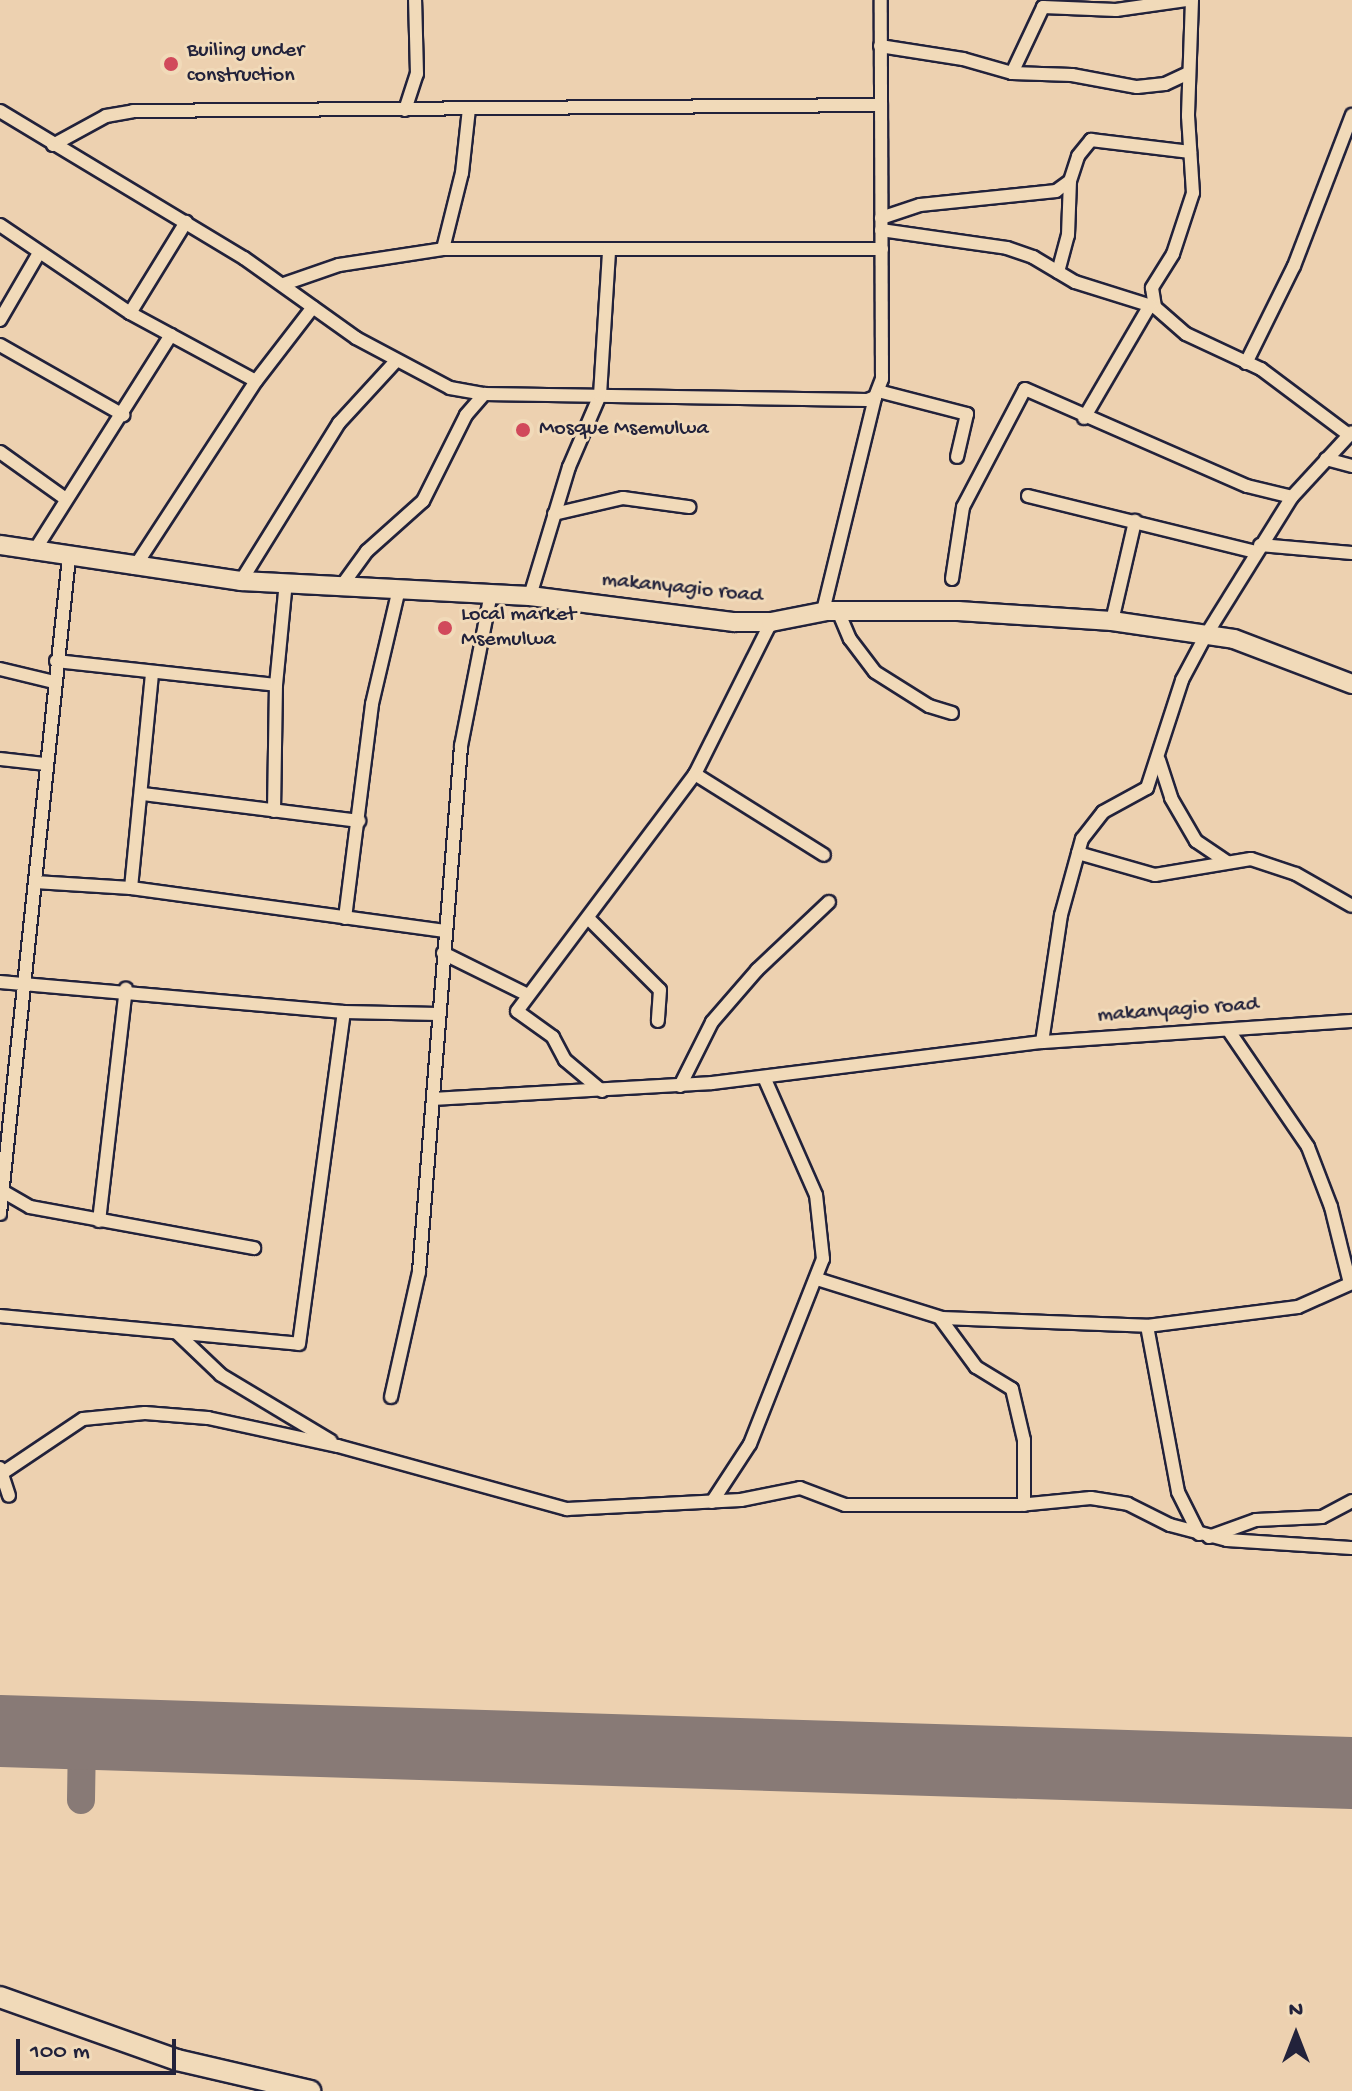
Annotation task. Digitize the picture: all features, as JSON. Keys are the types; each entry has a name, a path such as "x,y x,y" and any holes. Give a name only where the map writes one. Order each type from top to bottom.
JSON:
{"main road":[{"path":"0,1997 177,2060 310,2091"}],"street":[{"path":"405,110 417,74 415,0"},
{"path":"881,0 882,249 877,394 830,611 875,672 929,706 952,713"},
{"path":"1012,73 1043,7 1116,10 1186,0"},
{"path":"1084,418 1153,306 1152,288 1173,254 1193,193 1189,73 1192,0"},
{"path":"880,46 963,59 1012,73 1072,75 1137,87 1165,84 1189,73"},
{"path":"53,145 106,116 133,111 405,110 664,103 880,105"},
{"path":"443,249 462,173 469,109"},
{"path":"0,111 284,284 395,362 450,388 484,394 877,394 967,414 957,457"},
{"path":"1246,363 1294,266 1352,115"},
{"path":"1058,272 1068,235 1070,181 1078,156 1091,140 1190,152"},
{"path":"881,224 920,205 1036,196 1070,181"},
{"path":"130,313 186,222"},
{"path":"881,224 1007,248 1087,287 1153,306 1186,334 1246,363 1351,434 1292,497 1206,635 1178,691 1159,760 1147,788 1103,812 1078,853 1061,915 1042,1042"},
{"path":"0,225 130,313 256,381"},
{"path":"284,284 339,265 443,249 882,249"},
{"path":"530,596 554,514 600,395 609,250"},
{"path":"0,320 39,253"},
{"path":"134,568 256,381 313,307"},
{"path":"33,553 171,335"},
{"path":"0,345 123,415"},
{"path":"241,581 339,423 395,362"},
{"path":"952,579 963,507 1022,391 1036,392 1084,418 1247,486 1292,497"},
{"path":"343,584 367,551 423,501 466,415 484,394"},
{"path":"0,452 66,499"},
{"path":"1326,459 1352,466"},
{"path":"1028,496 1258,548 1352,553"},
{"path":"554,514 623,498 689,507"},
{"path":"1112,621 1135,521"},
{"name":"makanyagio road","path":"0,545 33,553 241,581 530,596 734,622 771,622 830,611 958,611 1112,621 1206,635 1270,651 1352,684"},
{"path":"0,1214 4,1192 6,1112 24,982 69,558"},
{"path":"274,811 276,685 286,582"},
{"path":"345,918 372,704 399,589"},
{"path":"391,1397 419,1272 443,953 455,864 461,746 491,593"},
{"path":"602,1091 565,1060 553,1037 519,1016 528,995 589,919 695,774 771,622"},
{"path":"56,661 276,685"},
{"path":"0,669 54,682"},
{"path":"131,888 143,794 152,672"},
{"path":"0,759 45,764"},
{"path":"1159,760 1171,798 1196,841 1227,862"},
{"path":"695,774 824,855"},
{"path":"143,794 359,821"},
{"path":"1078,853 1155,875 1251,859 1296,874 1352,906"},
{"path":"35,882 131,888 445,931"},
{"path":"680,1086 712,1022 757,970 829,902"},
{"path":"589,919 660,990 658,1021"},
{"path":"443,953 528,995"},
{"path":"0,982 126,989 344,1012 438,1014"},
{"path":"99,1221 126,989"},
{"path":"0,1316 299,1344 344,1012"},
{"name":"makanyagio road","path":"434,1099 680,1086 1042,1042 1352,1021"},
{"path":"817,1279 940,1318 1147,1326 1298,1307 1351,1283 1331,1207 1308,1147 1229,1031"},
{"path":"712,1502 750,1444 817,1279 823,1242 816,1195 764,1077"},
{"path":"4,1192 25,1205 254,1248"},
{"path":"940,1318 976,1367 1012,1389 1024,1440 1024,1505"},
{"path":"1147,1326 1178,1492 1204,1535"},
{"path":"178,1334 221,1375 338,1446"},
{"path":"9,1496 2,1470 60,1431 111,1414 208,1418 338,1446 567,1509 712,1502 800,1488 837,1504 1024,1505 1104,1499 1204,1535 1352,1548"},
{"path":"1204,1535 1256,1520 1322,1517 1352,1501"}],"taxiway":[{"path":"81,1800 82,1733"}],"runway":[{"path":"0,1731 1352,1773"}],"place":[{"name":"Builing under construction","path":"171,64"},
{"name":"Mosque Msemulwa","path":"523,430"},
{"name":"Local market Msemulwa","path":"445,628"}]}
